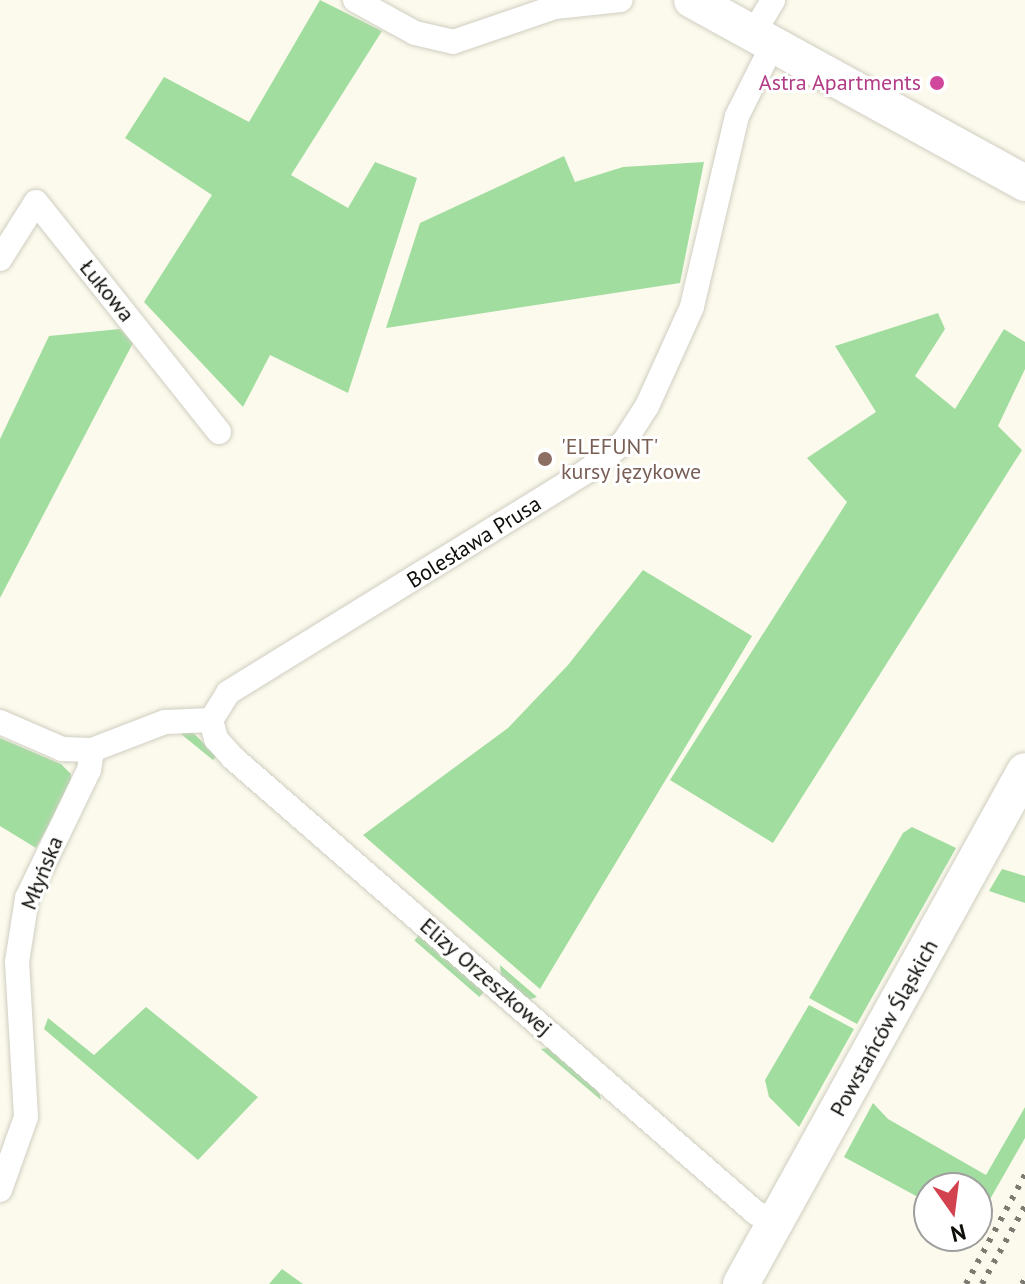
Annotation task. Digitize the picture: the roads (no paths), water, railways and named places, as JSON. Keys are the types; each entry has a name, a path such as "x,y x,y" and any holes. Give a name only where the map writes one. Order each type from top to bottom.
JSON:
{"street":[{"path":"355,0 415,33 453,42 555,7 621,0"},
{"path":"692,0 1025,183"},
{"name":"Bolesława Prusa","path":"211,720 228,693 587,471 624,442 647,406 692,307 737,116 764,38 773,0"},
{"name":"Łukowa","path":"0,259 36,202 219,432"},
{"path":"0,722 62,749 92,750 165,722 211,720"},
{"name":"Elizy Orzeszkowej","path":"211,720 216,739 233,758 756,1213 776,1221"},
{"name":"Młyńska","path":"0,1190 26,1117 17,962 27,898 89,770 92,750"},
{"name":"Powstańców Śląskich","path":"741,1284 1025,771"}],"railway":[{"path":"966,1284 1025,1175"},
{"path":"982,1284 1025,1206"},
{"path":"1022,1284 1025,1279"}],"place":[{"name":"Astra Apartments","path":"937,83"},
{"name":"'ELEFUNT' kursy językowe","path":"545,459"}]}
